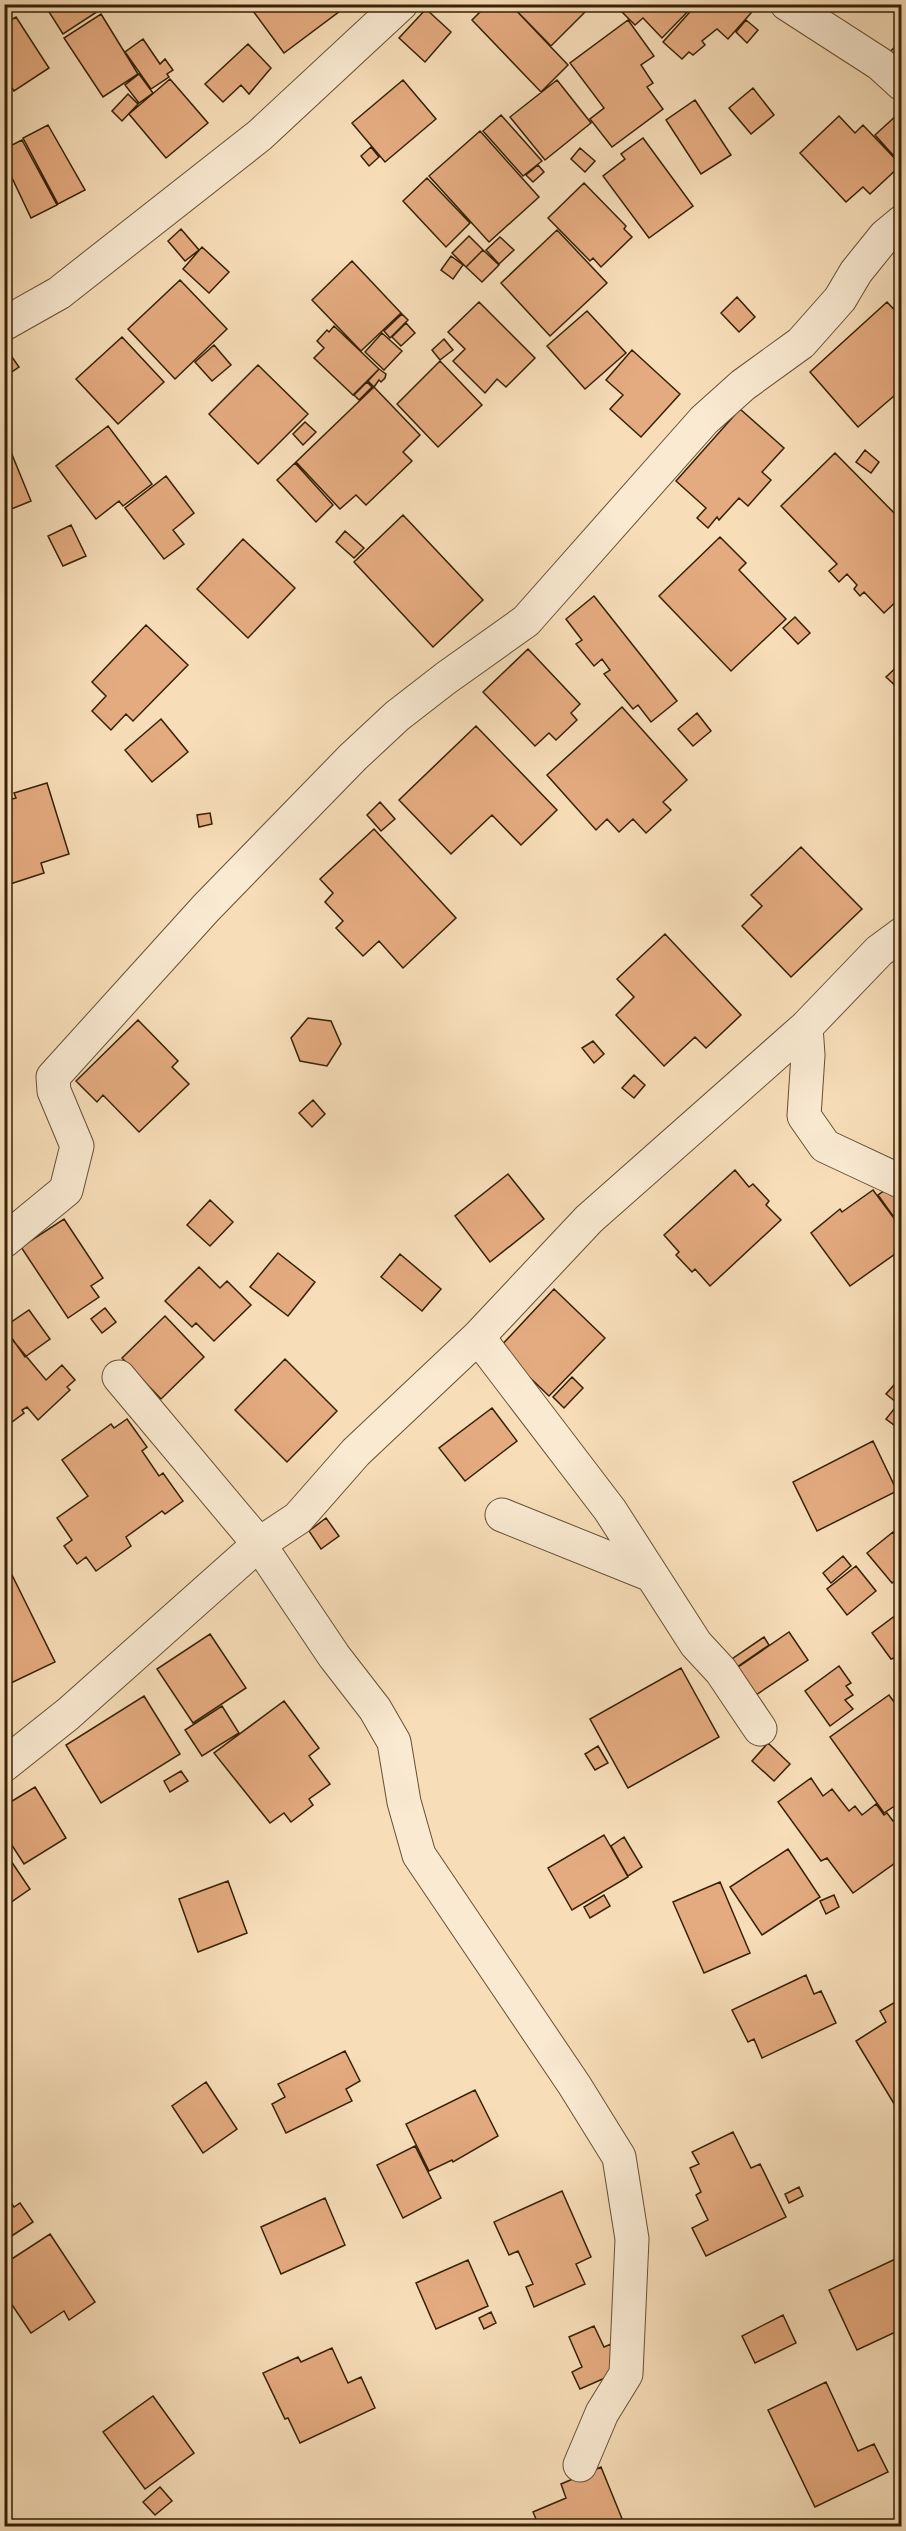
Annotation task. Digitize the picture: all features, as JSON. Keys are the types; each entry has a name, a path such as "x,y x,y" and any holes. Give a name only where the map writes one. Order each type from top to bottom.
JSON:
{"street":[{"path":"4,324 58,292 260,135 401,4"},
{"path":"787,4 880,64 902,84"},
{"path":"4,1241 66,1191 76,1146 54,1091 53,1077 206,908 353,757 397,716 526,621 704,420 743,385 801,343 840,299 856,272 878,245 902,222"},
{"path":"4,1765 68,1714 259,1544 298,1518 356,1452 478,1337 589,1219 806,1027 879,951 902,934"},
{"path":"806,1027 808,1056 804,1116 825,1146 902,1182"},
{"path":"478,1337 610,1510 696,1644 721,1671 760,1729"},
{"path":"119,1377 259,1544 334,1656 375,1709 394,1742 404,1802 419,1855 575,2086 620,2157 632,2239 626,2374 602,2414 579,2465"},
{"path":"502,1515 651,1575"}],"building":[{"path":"44,4 109,4 63,34"},
{"path":"248,4 348,4 348,5 284,53"},
{"path":"488,4 510,4 568,65 541,92 472,20"},
{"path":"510,4 593,4 551,46"},
{"path":"614,4 695,4 662,38 643,18 635,25"},
{"path":"697,4 741,4 751,13 728,39 717,29 702,41 705,45 693,55 689,52 682,59 663,42"},
{"path":"426,9 451,32 425,62 399,38"},
{"path":"101,14 138,74 103,97 64,38"},
{"path":"16,17 49,68 14,91 4,76 4,24"},
{"path":"628,20 654,56 641,65 653,83 647,87 663,109 612,147 590,119 604,108 570,63"},
{"path":"746,20 758,30 747,43 736,32"},
{"path":"143,39 160,64 165,59 173,70 167,74 169,77 151,89 125,52"},
{"path":"902,41 902,71 886,55"},
{"path":"248,44 271,68 249,94 241,85 223,102 205,84"},
{"path":"139,74 153,93 139,103 125,85"},
{"path":"170,79 208,123 166,158 129,114"},
{"path":"403,80 436,119 385,162 352,123"},
{"path":"557,80 591,123 545,160 510,117"},
{"path":"753,88 774,115 751,134 729,108"},
{"path":"128,94 138,104 122,121 112,111"},
{"path":"695,100 731,155 701,174 666,120"},
{"path":"898,114 902,118 902,165 875,135"},
{"path":"501,115 542,161 523,176 483,131"},
{"path":"839,116 855,133 863,125 901,165 870,194 863,187 846,202 800,153"},
{"path":"48,125 85,190 58,204 23,138"},
{"path":"480,131 539,197 489,242 429,176"},
{"path":"643,138 693,206 649,238 603,176 625,159 621,154"},
{"path":"22,140 57,205 31,218 4,161 4,149"},
{"path":"371,147 379,157 369,166 361,156"},
{"path":"580,148 595,161 585,172 571,159"},
{"path":"538,165 544,172 533,182 526,175"},
{"path":"427,178 470,223 446,247 403,201"},
{"path":"584,183 626,226 624,229 632,237 601,267 593,258 590,261 548,218"},
{"path":"181,229 199,250 185,261 168,241"},
{"path":"557,230 607,283 550,336 501,283"},
{"path":"469,236 483,250 466,267 452,253"},
{"path":"500,237 514,250 499,264 486,250"},
{"path":"202,247 229,272 209,293 183,269"},
{"path":"483,250 499,265 482,282 466,267"},
{"path":"451,256 463,265 453,279 441,270"},
{"path":"352,261 401,313 361,351 312,300"},
{"path":"180,280 227,329 175,379 128,329"},
{"path":"737,297 755,317 739,332 721,313"},
{"path":"479,302 535,358 506,387 497,379 485,393 453,361 465,349 448,332"},
{"path":"887,302 902,318 902,389 858,427 810,372"},
{"path":"587,311 626,353 585,389 547,346"},
{"path":"402,314 408,320 390,338 384,331"},
{"path":"406,323 415,333 401,346 392,337"},
{"path":"334,326 379,369 353,395 314,358 324,348 317,341"},
{"path":"382,333 402,351 384,370 365,352"},
{"path":"122,337 164,382 118,424 76,379"},
{"path":"444,339 453,350 440,360 432,350"},
{"path":"214,345 231,365 212,381 195,362"},
{"path":"7,350 19,367 4,377 4,352"},
{"path":"632,350 680,394 641,437 610,409 623,395 606,380"},
{"path":"440,361 482,405 438,447 397,404"},
{"path":"258,365 308,414 258,464 209,414"},
{"path":"379,369 386,374 385,378 381,382 379,380 374,387 368,381"},
{"path":"367,382 372,387 359,400 354,395"},
{"path":"374,387 420,435 403,452 412,461 366,505 356,495 340,509 296,462"},
{"path":"740,409 784,448 762,472 771,480 748,506 739,498 719,520 717,517 708,528 697,518 706,508 676,481"},
{"path":"305,422 316,432 303,445 293,434"},
{"path":"108,426 152,484 123,506 119,501 96,519 56,466"},
{"path":"4,435 31,501 4,512"},
{"path":"865,450 879,462 871,473 856,462"},
{"path":"835,453 902,521 902,596 884,613 864,592 860,596 854,589 857,585 847,574 839,582 829,571 837,564 781,506"},
{"path":"295,463 333,505 316,522 277,480"},
{"path":"166,476 194,513 173,530 184,544 164,559 125,508"},
{"path":"403,515 483,600 433,647 354,562"},
{"path":"71,525 86,556 63,566 48,536"},
{"path":"345,531 364,548 354,558 336,542"},
{"path":"720,537 746,563 739,570 786,619 731,671 659,596"},
{"path":"243,539 295,588 248,638 197,589"},
{"path":"594,596 677,701 651,722 638,705 633,709 604,674 610,670 602,659 594,666 576,644 582,640 566,619"},
{"path":"795,617 810,633 798,644 783,628"},
{"path":"146,625 188,665 133,721 126,714 111,730 92,711 106,696 92,682"},
{"path":"528,649 580,704 571,713 577,720 556,740 549,733 535,746 483,692"},
{"path":"902,662 902,692 886,677"},
{"path":"622,707 687,780 663,802 671,810 646,833 633,819 619,832 607,819 596,830 547,775"},
{"path":"697,713 711,731 693,746 678,729"},
{"path":"161,719 188,752 152,782 125,750"},
{"path":"476,726 557,810 521,845 492,815 451,854 399,800"},
{"path":"47,783 69,854 41,863 44,873 7,885 4,877 4,801 16,798 14,793"},
{"path":"380,802 395,819 381,831 367,815"},
{"path":"210,813 212,824 199,827 197,815"},
{"path":"374,829 456,918 403,968 379,941 363,956 336,928 343,921 325,902 333,893 320,879"},
{"path":"801,847 862,909 791,977 742,926 762,906 751,895"},
{"path":"665,934 741,1015 706,1048 695,1037 664,1066 616,1015 634,997 617,979"},
{"path":"308,1018 331,1021 341,1044 327,1066 300,1061 291,1038"},
{"path":"138,1020 178,1061 172,1067 189,1084 139,1132 103,1095 97,1102 76,1081"},
{"path":"593,1041 604,1054 594,1063 582,1048"},
{"path":"634,1075 645,1085 634,1098 622,1088"},
{"path":"313,1100 325,1114 312,1127 299,1113"},
{"path":"735,1170 749,1187 753,1184 769,1201 766,1205 781,1220 710,1286 695,1269 692,1272 676,1255 679,1252 664,1235"},
{"path":"508,1174 544,1219 490,1262 455,1216"},
{"path":"894,1184 902,1194 902,1211 893,1216 878,1195"},
{"path":"873,1190 902,1229 902,1249 850,1286 811,1233 840,1209 842,1212"},
{"path":"210,1200 233,1222 210,1246 187,1225"},
{"path":"64,1219 103,1278 91,1286 99,1297 68,1318 21,1247"},
{"path":"278,1253 315,1282 288,1316 250,1287"},
{"path":"400,1254 441,1289 422,1311 381,1277"},
{"path":"199,1267 220,1288 227,1281 251,1305 214,1341 196,1323 192,1327 165,1301"},
{"path":"554,1289 605,1338 549,1396 499,1348"},
{"path":"105,1308 116,1322 102,1333 91,1319"},
{"path":"29,1310 50,1339 25,1357 4,1327"},
{"path":"165,1316 204,1357 161,1399 122,1358"},
{"path":"5,1331 46,1380 62,1365 75,1380 67,1387 70,1390 38,1420 27,1407 22,1410 24,1413 8,1425 4,1421"},
{"path":"285,1359 337,1411 287,1462 235,1410"},
{"path":"902,1376 902,1407 886,1394"},
{"path":"572,1377 583,1388 564,1408 553,1397"},
{"path":"492,1408 517,1441 465,1481 439,1448"},
{"path":"894,1409 902,1416 902,1431 886,1419"},
{"path":"127,1419 147,1447 142,1451 159,1476 163,1473 183,1501 165,1514 162,1511 126,1537 131,1546 96,1571 86,1557 77,1564 64,1546 72,1540 57,1518 88,1496 62,1460 111,1424 114,1428"},
{"path":"873,1441 897,1491 817,1531 793,1482"},
{"path":"326,1518 339,1536 321,1549 309,1531"},
{"path":"893,1532 902,1543 902,1575 892,1583 867,1553"},
{"path":"843,1556 851,1566 831,1583 823,1573"},
{"path":"856,1566 876,1591 847,1615 827,1589"},
{"path":"12,1575 55,1662 11,1683 4,1670 4,1579"},
{"path":"896,1615 902,1623 902,1668 894,1658 891,1659 872,1633"},
{"path":"789,1632 808,1660 750,1699 731,1672"},
{"path":"210,1634 246,1688 193,1723 157,1669"},
{"path":"764,1637 769,1645 734,1669 729,1661"},
{"path":"839,1666 851,1683 846,1686 853,1695 845,1700 853,1709 830,1726 805,1691"},
{"path":"681,1668 719,1737 628,1788 590,1719"},
{"path":"889,1695 902,1713 902,1801 884,1813 830,1737"},
{"path":"144,1696 180,1754 101,1803 66,1745"},
{"path":"284,1701 319,1748 309,1756 330,1784 309,1799 313,1805 291,1822 284,1813 270,1823 214,1753"},
{"path":"222,1706 239,1733 202,1756 185,1730"},
{"path":"768,1743 790,1764 774,1781 752,1761"},
{"path":"598,1746 608,1763 595,1770 585,1754"},
{"path":"181,1771 188,1781 170,1792 164,1781"},
{"path":"811,1778 823,1796 832,1789 849,1811 855,1806 862,1815 876,1804 884,1815 887,1813 893,1821 902,1815 902,1858 853,1893 827,1858 821,1861 778,1802"},
{"path":"35,1787 66,1838 24,1864 4,1833 4,1806"},
{"path":"604,1835 628,1877 572,1910 548,1868"},
{"path":"624,1837 642,1867 628,1876 611,1846"},
{"path":"788,1849 820,1897 762,1935 730,1887"},
{"path":"11,1861 30,1889 4,1907 4,1866"},
{"path":"228,1881 247,1933 198,1952 179,1899"},
{"path":"720,1882 750,1953 704,1973 673,1902"},
{"path":"604,1895 610,1906 590,1918 584,1907"},
{"path":"834,1895 839,1907 826,1914 820,1901"},
{"path":"806,1975 814,1994 821,1991 836,2023 762,2058 754,2039 748,2042 732,2010"},
{"path":"902,1998 902,2104 896,2107 856,2041 886,2022 880,2011"},
{"path":"345,2051 360,2081 346,2089 352,2101 286,2133 272,2104 285,2097 278,2084"},
{"path":"206,2082 237,2129 203,2153 172,2106"},
{"path":"475,2090 498,2136 453,2162 452,2160 429,2171 406,2124"},
{"path":"733,2132 751,2168 760,2164 786,2217 706,2256 692,2228 708,2220 696,2195 701,2192 690,2168 699,2164 692,2152"},
{"path":"415,2146 441,2198 403,2218 377,2165"},
{"path":"799,2187 803,2196 789,2203 785,2194"},
{"path":"562,2191 591,2257 576,2264 585,2284 534,2307 526,2287 533,2284 518,2251 509,2255 494,2222"},
{"path":"4,2193 14,2207 20,2203 33,2222 4,2241"},
{"path":"325,2198 345,2245 281,2274 261,2227"},
{"path":"50,2234 95,2302 69,2320 64,2311 31,2333 4,2293 4,2264"},
{"path":"902,2256 902,2329 857,2350 829,2290"},
{"path":"468,2260 488,2306 436,2329 416,2283"},
{"path":"491,2312 496,2323 484,2329 479,2318"},
{"path":"783,2315 796,2343 755,2363 742,2336"},
{"path":"594,2326 604,2347 611,2344 623,2370 580,2389 572,2372 582,2367 569,2337"},
{"path":"332,2348 348,2383 361,2377 375,2408 300,2443 288,2418 285,2419 263,2373 298,2357 301,2362"},
{"path":"826,2382 858,2451 874,2444 888,2472 815,2507 768,2410"},
{"path":"153,2396 194,2453 145,2489 103,2432"},
{"path":"601,2467 625,2526 539,2526 533,2512 566,2498 561,2484"},
{"path":"160,2487 172,2501 155,2515 143,2502"}]}
